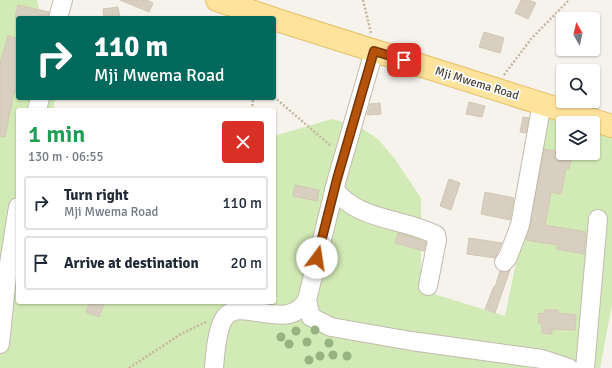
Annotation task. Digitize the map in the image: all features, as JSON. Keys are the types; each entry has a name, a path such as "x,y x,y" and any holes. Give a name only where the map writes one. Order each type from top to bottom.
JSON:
{"main road":[{"name":"Mji Mwema Road","path":"217,0 267,16"},
{"name":"Mji Mwema Road","path":"276,19 612,126"}],"street":[{"path":"59,16 63,0"},
{"path":"214,368 219,331 224,317 229,313 237,311 278,315 293,313 299,310 307,300 334,189 374,51"},
{"path":"504,262 508,257 520,225 542,104"},
{"path":"334,189 341,198 356,209 425,230 436,235 437,240 428,286"},
{"path":"585,368 598,218"},
{"path":"0,344 7,276 16,220"},
{"path":"307,300 311,317 332,327 411,341 542,359 562,366"}],"path":[{"path":"362,0 374,51"},
{"path":"494,89 531,39 568,0"},
{"path":"276,99 344,156"},
{"path":"129,368 181,334 210,320 224,317"}],"green space":[{"path":"0,0 37,0 41,16 16,16 16,100 55,100 53,108 16,108 16,304 276,304 276,135 332,119 360,127 378,139 395,159 421,198 421,290 505,316 546,117 556,120 556,160 600,160 600,133 612,137 612,305 600,368 0,368"}],"building":[{"path":"120,0 147,0 153,3 149,12"},
{"path":"521,0 529,0 536,3 528,19 515,13"},
{"path":"18,5 49,12 48,16 16,16 15,18"},
{"path":"118,7 120,16 104,16 103,9"},
{"path":"484,32 504,38 500,53 479,47"},
{"path":"8,36 16,38 16,92 14,92 5,137 0,136 0,63"},
{"path":"469,102 485,106 482,117 466,114"},
{"path":"380,103 381,114 367,115 370,104"},
{"path":"523,117 529,118 526,133 520,132"},
{"path":"544,149 556,151 556,160 571,160 569,169 566,168 561,194 551,192 545,225 586,232 584,254 557,249 557,245 526,240 530,227"},
{"path":"449,179 460,183 451,210 440,206"},
{"path":"295,185 319,190 317,201 293,196"},
{"path":"485,192 514,198 510,220 481,214"},
{"path":"398,233 426,242 424,251 395,243"},
{"path":"469,238 502,243 495,258 467,254"},
{"path":"510,270 495,313 485,309 494,286 495,287 500,271 503,272"},
{"path":"89,304 104,304 99,317 86,312"},
{"path":"545,310 558,310 558,313 576,315 575,330 552,329 552,334 542,333 542,324 538,323 539,313 545,314"}],"route":[{"path":"317,258 337,179 374,51 404,60"}]}
